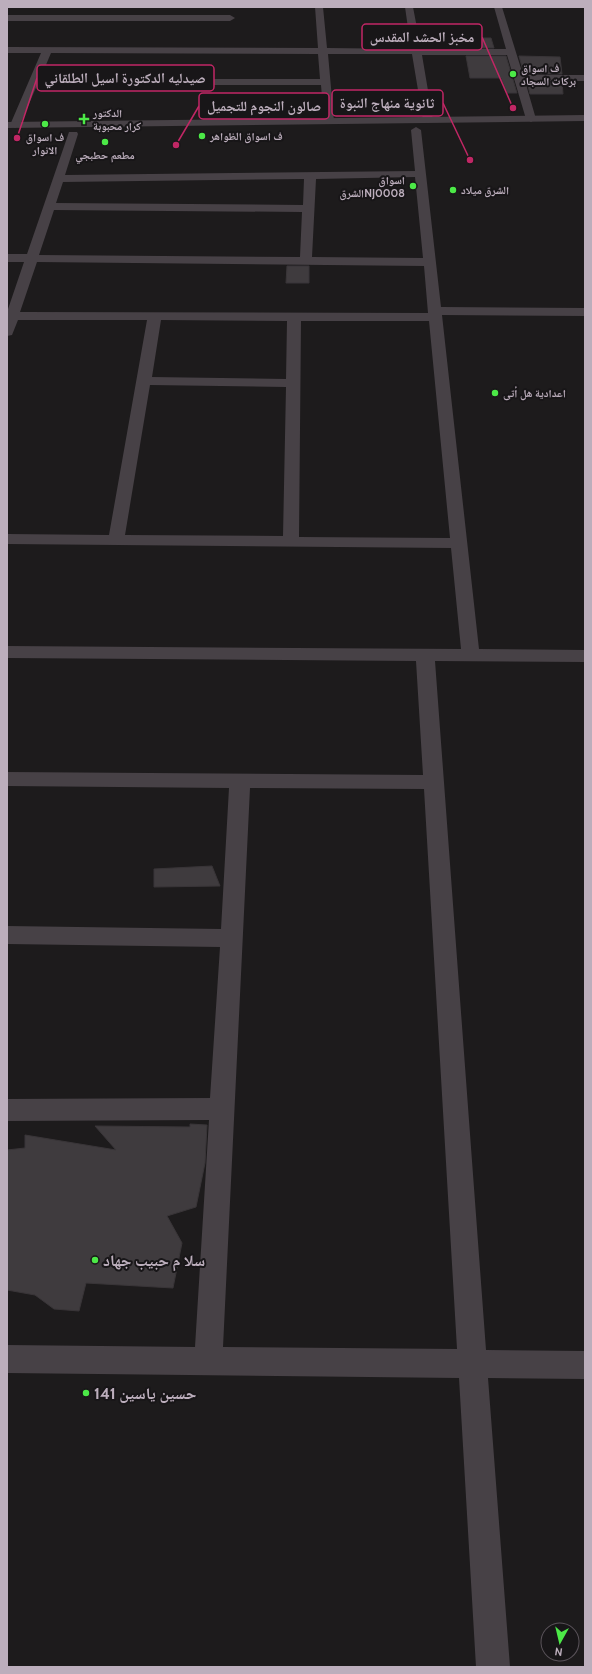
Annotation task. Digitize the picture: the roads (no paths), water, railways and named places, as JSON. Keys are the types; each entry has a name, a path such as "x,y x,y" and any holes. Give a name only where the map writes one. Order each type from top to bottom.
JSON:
{"street":[{"path":"7,18 230,22 232,7"},
{"path":"319,7 329,121"},
{"path":"409,7 428,120"},
{"path":"498,7 531,119"},
{"path":"7,50 226,48 323,51 511,52"},
{"path":"47,50 33,82 11,125 416,130 585,128"},
{"path":"519,78 585,78"},
{"path":"33,82 325,82"},
{"path":"241,127 329,121 585,118"},
{"path":"7,135 73,134 183,128"},
{"path":"416,130 471,656"},
{"path":"7,332 73,134"},
{"path":"58,179 420,174"},
{"path":"306,260 310,176"},
{"path":"49,206 309,209"},
{"path":"7,258 430,262"},
{"path":"12,316 294,317 585,312"},
{"path":"116,540 156,316"},
{"path":"291,542 294,317"},
{"path":"144,380 293,383"},
{"path":"7,539 459,543"},
{"path":"7,652 585,656"},
{"path":"425,655 493,1667"},
{"path":"7,779 434,782"},
{"path":"208,1361 240,780"},
{"path":"7,935 231,938"},
{"path":"7,1110 222,1109"},
{"path":"7,1359 585,1365"}],"place":[{"name":"ف اسواق بركات السجاد","path":"513,74"},
{"name":"مخبز الحشد المقدس","path":"513,108"},
{"name":"الدكتور كرار محبوبة","path":"84,119"},
{"name":"ف اسواق الانوار","path":"45,124"},
{"name":"ف اسواق الظواهر","path":"202,136"},
{"name":"صيدليه الدكتورة اسيل الطلقاني","path":"17,138"},
{"name":"مطعم حطبجي","path":"105,142"},
{"name":"صالون النجوم للتجميل","path":"176,145"},
{"name":"ثانوية منهاج النبوة","path":"470,160"},
{"name":"اسواق الشرقNJ0008","path":"413,186"},
{"name":"الشرق ميلاد","path":"453,190"},
{"name":"اعدادية هل أتى","path":"495,393"},
{"name":"سلا م حبيب جهاد","path":"95,1260"},
{"name":"141 حسين ياسين","path":"86,1393"}]}
